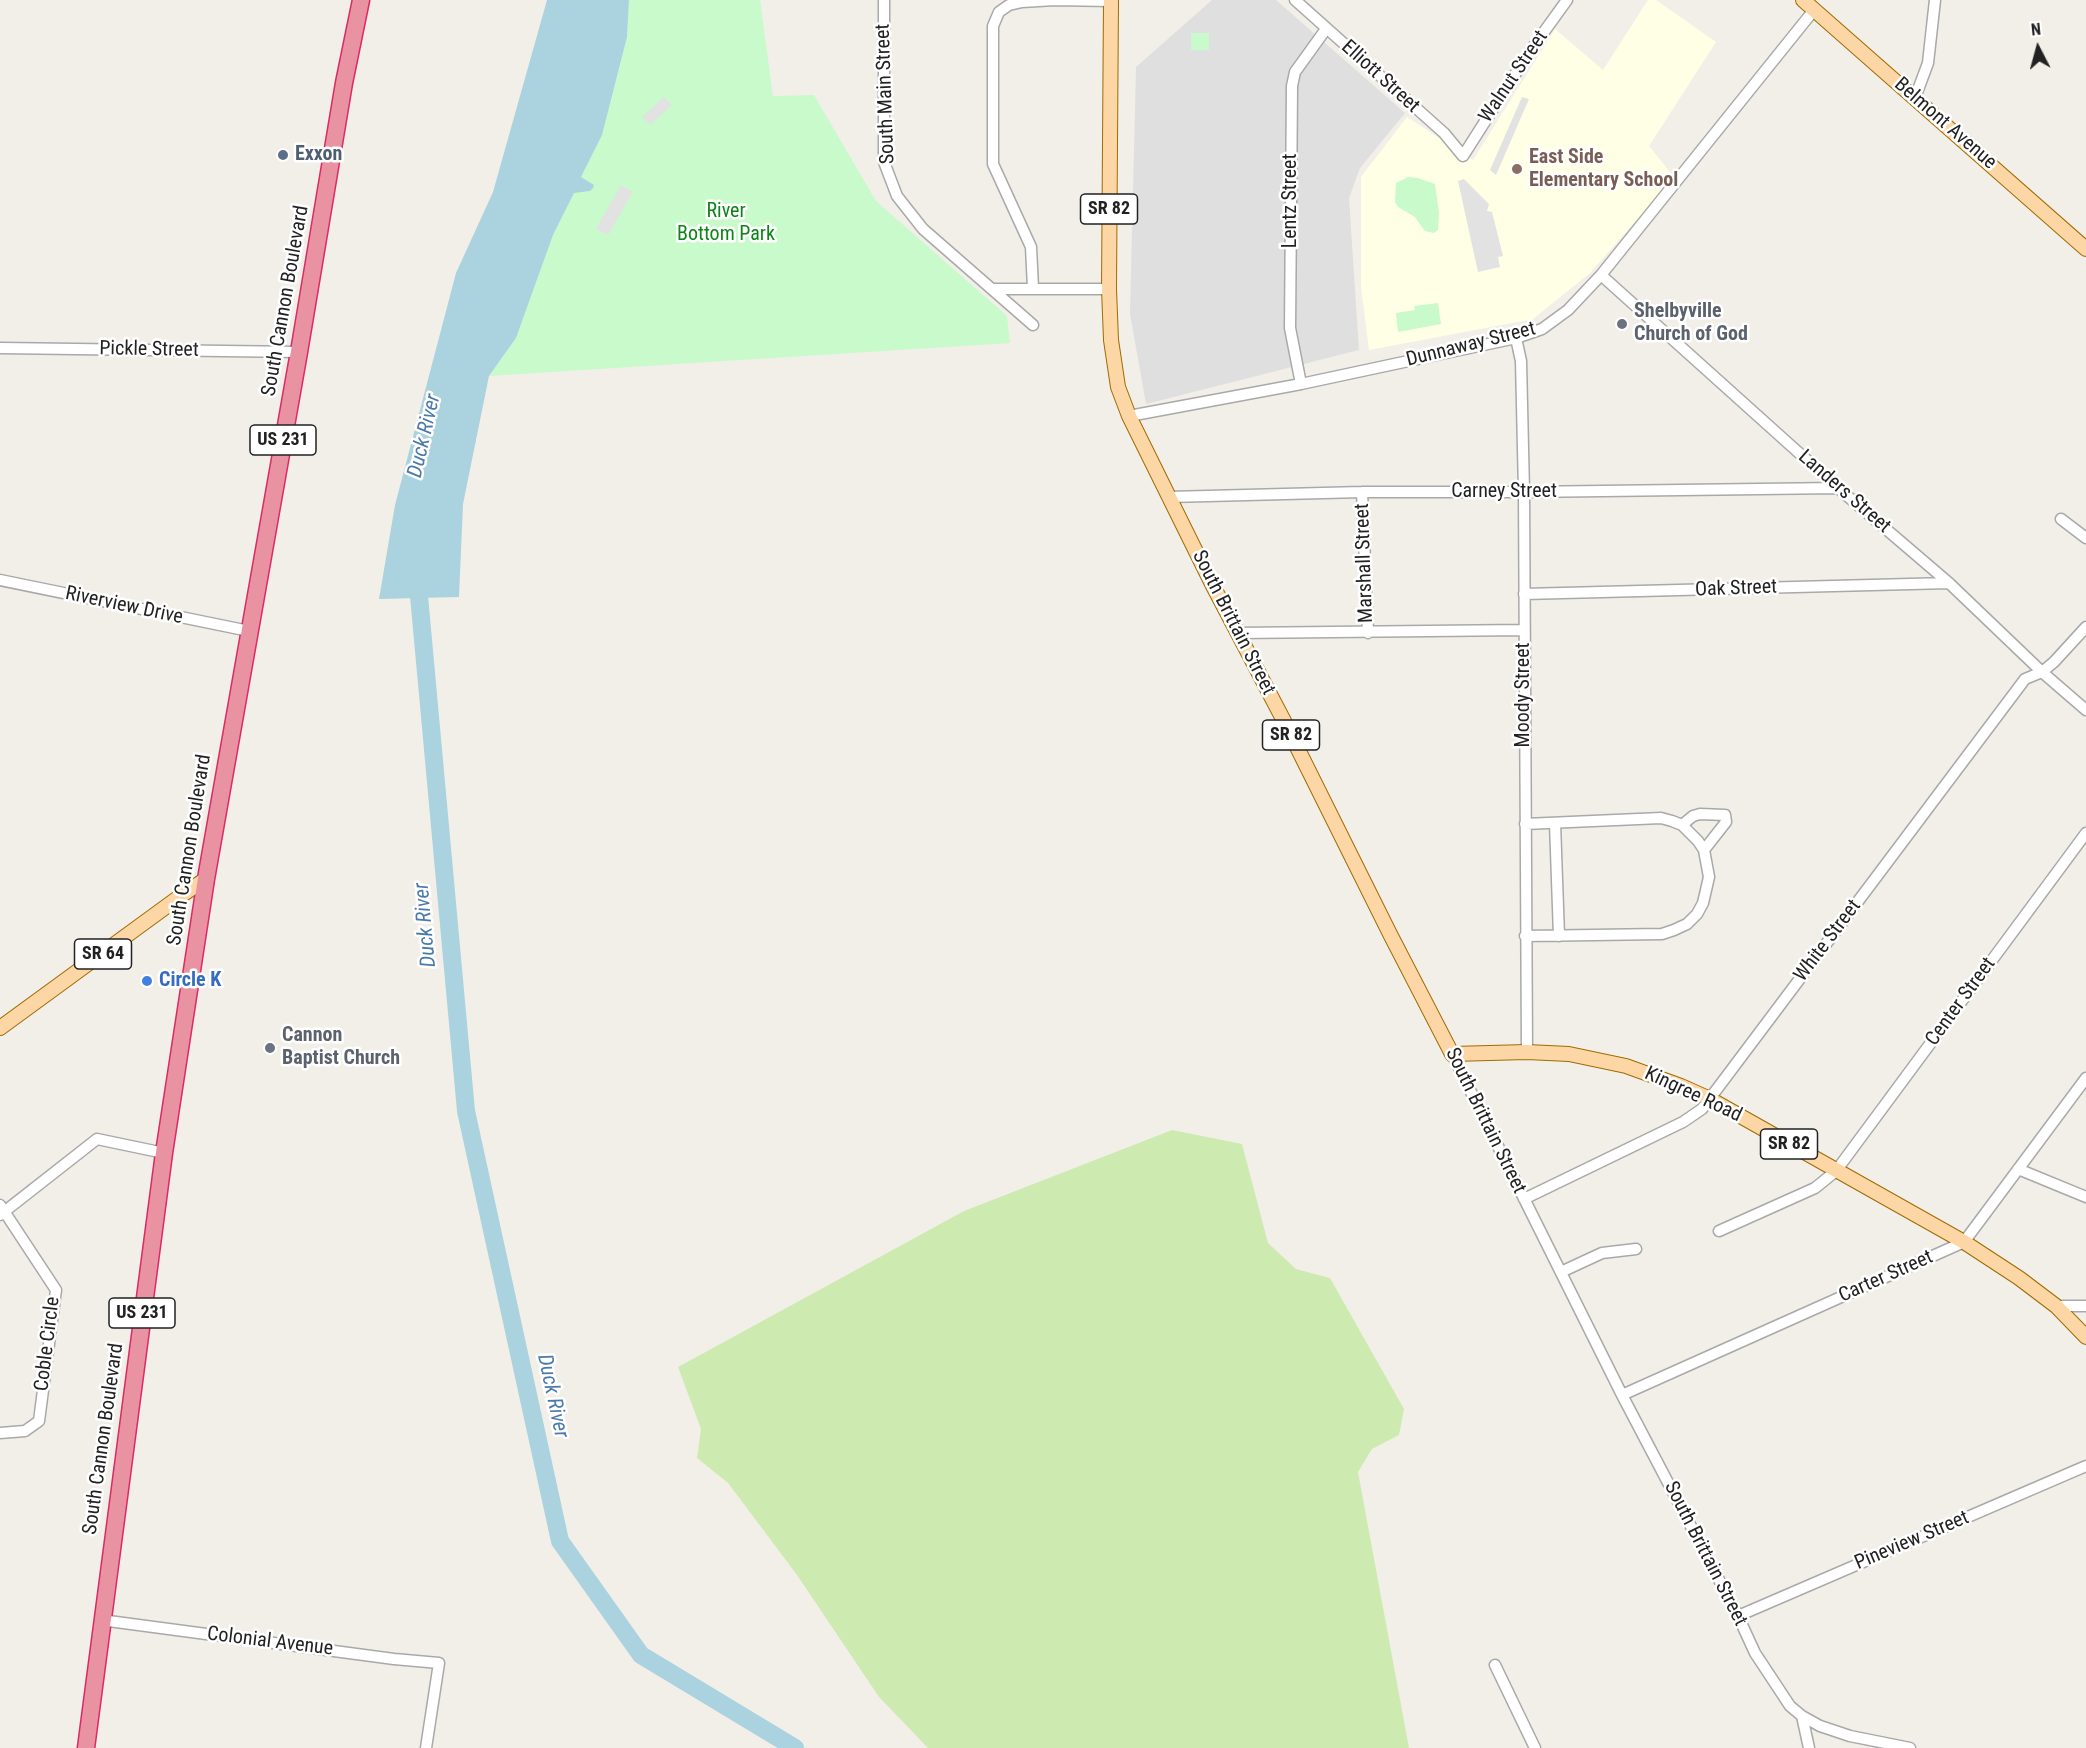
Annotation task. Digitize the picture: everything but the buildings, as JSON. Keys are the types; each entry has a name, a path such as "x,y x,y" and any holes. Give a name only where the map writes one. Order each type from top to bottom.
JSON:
{"highway":[{"name":"South Cannon Boulevard","path":"86,1748 164,1153 206,879 344,83 361,0"}],"main road":[{"name":"Belmont Avenue","path":"1803,0 2086,249"},
{"name":"SR 82","path":"1111,1 1109,289 1113,359 1118,387 1129,416"},
{"name":"South Brittain Street","path":"1129,416 1452,1054"},
{"name":"SR 64","path":"0,1028 206,879"},
{"name":"Kingree Road","path":"1452,1054 1527,1052 1569,1054 1626,1066 1671,1082 1710,1100 1964,1242 2019,1278 2056,1306 2086,1337"}],"street":[{"name":"South Main Street","path":"884,0 884,162 897,196 923,229 1033,325"},
{"name":"Elliott Street","path":"1295,0 1444,133 1463,156"},
{"name":"Walnut Street","path":"1463,156 1528,54 1567,0"},
{"path":"1915,98 1928,63 1935,0"},
{"path":"1033,288 1031,247 997,178 993,164 993,26 999,12 1009,5 1022,2 1111,1"},
{"name":"Dunnaway Street","path":"1129,416 1301,384 1516,338 1542,329 1568,310 1601,275 1815,10"},
{"name":"Lentz Street","path":"1301,384 1290,328 1292,86 1295,72 1326,29"},
{"name":"Landers Street","path":"1601,275 1838,488 1948,583 2042,672 2086,710"},
{"path":"994,289 1109,289"},
{"name":"Moody Street","path":"1516,338 1521,361 1524,492 1527,1052"},
{"name":"Pickle Street","path":"0,348 299,352"},
{"name":"Carney Street","path":"1169,497 1362,492 1838,488"},
{"name":"Marshall Street","path":"1362,492 1368,633"},
{"path":"2061,519 2086,538"},
{"name":"Riverview Drive","path":"0,580 249,631"},
{"name":"Oak Street","path":"1524,594 1948,583"},
{"name":"White Street","path":"1524,1199 1683,1122 1702,1109 2025,679 2042,672 2054,662 2086,627"},
{"path":"1237,633 1524,630"},
{"path":"1682,825 1700,814 1725,815 1726,822 1704,849"},
{"path":"1525,824 1661,818 1682,825 1698,841 1704,849 1708,877 1703,903 1687,924 1674,930 1662,933 1526,936"},
{"path":"1555,823 1559,936"},
{"name":"Center Street","path":"1719,1231 1815,1188 1836,1171 2086,833"},
{"name":"South Brittain Street","path":"1452,1054 1622,1395 1738,1616 1755,1653 1790,1706 1802,1716 1820,1726 1850,1736 1910,1748"},
{"name":"Carter Street","path":"1622,1395 1964,1242 2086,1078"},
{"path":"2,1211 97,1139 164,1153"},
{"path":"2018,1169 2086,1197"},
{"name":"Coble Circle","path":"0,1433 25,1431 39,1421 56,1290 2,1211"},
{"path":"1561,1272 1602,1253 1636,1249"},
{"path":"2056,1306 2086,1306"},
{"name":"Pineview Street","path":"1738,1616 2086,1466"},
{"name":"Colonial Avenue","path":"101,1620 439,1663 426,1748"},
{"path":"1495,1665 1535,1748"},
{"path":"1802,1716 1809,1748"}],"shaded area":[{"path":"1212,0 1276,0 1405,113 1360,168 1349,198 1359,350 1146,404 1130,314 1136,67"},
{"name":"East Side Elementary School","path":"1648,0 1656,0 1716,42 1649,146 1674,177 1590,273 1533,319 1369,350 1361,287 1361,177 1407,117 1473,160 1555,29 1603,70"},
{"path":"664,97 672,105 650,125 642,117"},
{"path":"1522,97 1529,99 1496,175 1490,170"},
{"path":"1464,179 1489,204 1487,211 1492,212 1503,256 1498,257 1500,267 1478,272 1458,181"},
{"path":"621,185 633,192 608,235 596,229"}],"green space":[{"name":"River Bottom Park","path":"629,0 760,0 773,96 814,95 876,201 1007,316 1010,343 489,376 516,338 553,235 574,192 590,191 593,185 581,177 602,134 627,37"},
{"path":"1191,33 1209,33 1209,50 1191,50"},
{"path":"1408,177 1435,184 1439,213 1438,230 1434,233 1425,231 1415,217 1398,207 1395,202 1396,183"},
{"path":"1438,303 1441,324 1398,332 1396,313 1415,310 1414,306"},
{"path":"1172,1130 1242,1144 1268,1243 1296,1269 1330,1278 1404,1409 1399,1435 1372,1449 1358,1472 1409,1748 928,1748 879,1697 797,1575 728,1483 697,1458 701,1429 678,1367 964,1211"}],"water":[{"path":"547,0 629,0 627,37 602,135 581,177 594,185 590,191 574,193 553,235 516,338 489,376 463,504 459,597 379,599 395,505 456,273 493,192"}],"waterway":[{"name":"Duck River","path":"422,576 419,596 466,1111 560,1541 641,1655 795,1748"}],"place":[{"name":"Exxon","path":"283,155"},
{"name":"East Side Elementary School","path":"1517,169"},
{"name":"Shelbyville Church of God","path":"1622,324"},
{"name":"Circle K","path":"147,981"},
{"name":"Cannon Baptist Church","path":"270,1048"}]}
